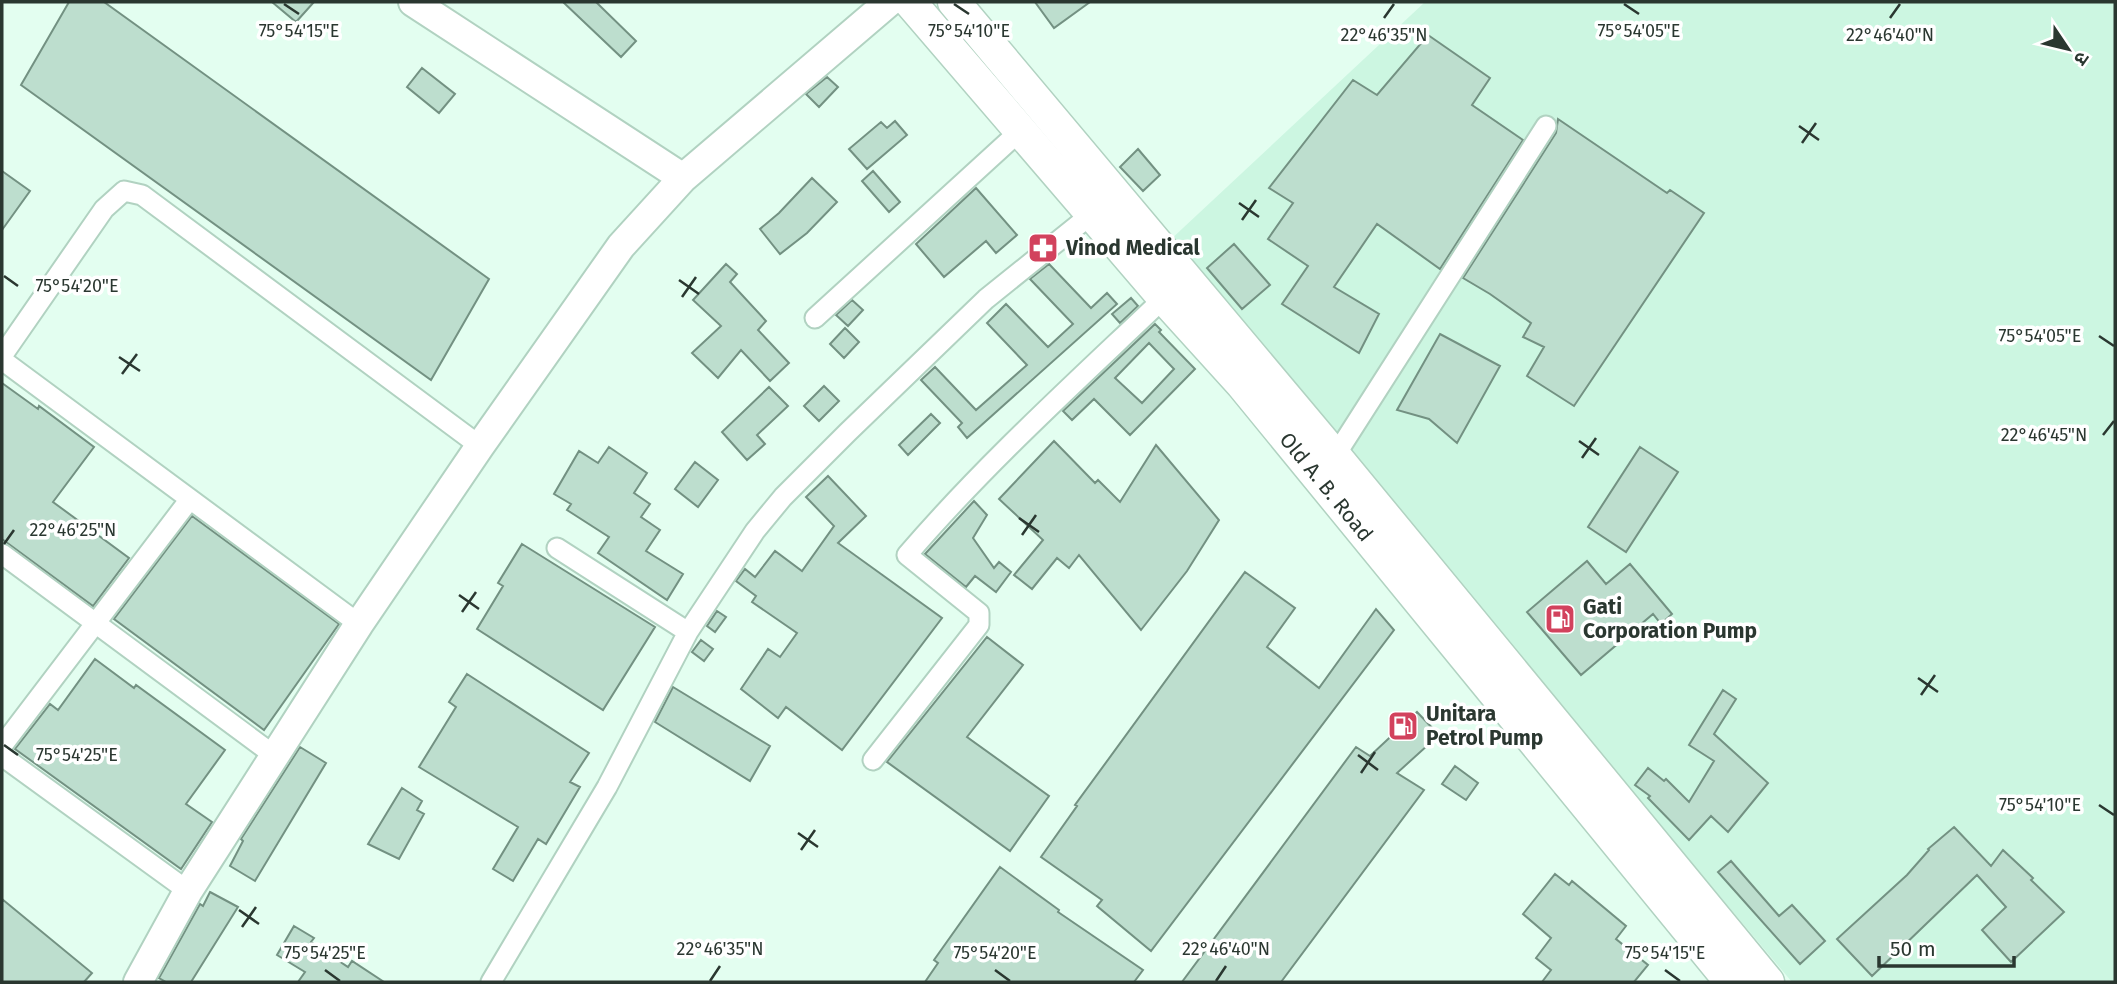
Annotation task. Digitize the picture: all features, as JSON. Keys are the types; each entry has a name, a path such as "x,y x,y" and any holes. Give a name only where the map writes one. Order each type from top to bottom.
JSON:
{"main road":[{"name":"Old A. B. Road","path":"910,2 1164,298 1242,384 1731,982"},
{"name":"Old A. B. Road","path":"954,2 1335,456 1768,982"}],"street":[{"path":"413,2 683,178"},
{"path":"139,982 188,891 359,624 621,246 683,178 889,2"},
{"path":"1335,456 1546,126"},
{"path":"815,318 1021,130"},
{"path":"359,624 2,358 104,208 124,191 142,195 480,446"},
{"path":"491,982 607,787 688,632 755,530 783,497 986,299 1093,213"},
{"path":"873,760 979,625 979,613 907,555 931,527 1067,390 1164,298"},
{"path":"2,746 190,499"},
{"path":"557,548 688,632"},
{"path":"2,554 275,756"},
{"path":"2,756 188,891"}],"shaded area":[{"path":"1425,2 2115,2 2115,982 1792,982 1168,242"}],"building":[{"path":"69,2 104,2 489,279 431,380 21,85"},
{"path":"272,2 314,2 296,22"},
{"path":"563,2 596,2 636,41 621,57"},
{"path":"1035,2 1090,2 1054,28"},
{"path":"1428,35 1490,78 1472,105 1523,140 1440,269 1377,224 1334,287 1379,314 1359,353 1282,304 1308,266 1268,239 1293,203 1269,188 1353,80 1377,95"},
{"path":"422,68 455,94 439,113 407,87"},
{"path":"827,77 838,87 819,107 806,94"},
{"path":"1558,119 1667,193 1670,190 1704,213 1574,406 1527,376 1544,347 1523,337 1531,323 1463,278 1556,133"},
{"path":"895,121 907,135 867,169 849,149 881,122 887,128"},
{"path":"1138,149 1160,175 1143,191 1120,167"},
{"path":"2,171 30,191 2,230"},
{"path":"873,171 900,202 889,212 862,181"},
{"path":"812,178 837,202 807,233 780,254 760,229"},
{"path":"976,188 1017,235 996,253 986,241 944,277 916,244"},
{"path":"1234,244 1270,285 1242,309 1207,268"},
{"path":"726,264 737,274 730,282 766,321 758,330 789,363 770,381 741,350 718,378 692,353 721,326 693,300"},
{"path":"1049,264 1091,308 1107,293 1117,304 967,438 958,427 962,423 921,380 935,367 976,410 1027,365 987,323 1006,304 1048,347 1073,324 1030,279"},
{"path":"1131,298 1138,306 1120,323 1112,314"},
{"path":"852,300 863,310 848,326 836,315"},
{"path":"1155,324 1161,330 1159,332 1195,369 1130,435 1094,399 1072,420 1063,411","holes":["1149,343 1174,369 1142,403 1115,378"]},
{"path":"845,328 859,342 844,358 830,344"},
{"path":"1440,334 1500,366 1457,443 1429,419 1397,410"},
{"path":"2,383 38,409 39,406 94,447 53,502 129,558 93,606 2,539"},
{"path":"824,386 839,401 819,421 804,406"},
{"path":"769,387 788,406 757,435 765,444 747,460 722,432"},
{"path":"931,414 940,423 908,455 899,445"},
{"path":"1054,441 1095,483 1098,480 1120,502 1156,445 1219,520 1187,571 1141,630 1079,555 1069,568 1057,558 1032,589 1014,575 1043,540 999,499"},
{"path":"609,447 647,473 634,493 650,504 641,517 660,530 646,551 683,574 667,600 598,553 609,537 567,510 571,504 554,494 579,451 598,463"},
{"path":"1640,447 1678,472 1626,552 1588,527"},
{"path":"695,462 718,480 698,507 675,489"},
{"path":"828,476 866,516 838,543 942,618 842,750 786,707 778,718 741,689 768,649 780,657 797,633 752,602 756,596 736,581 745,569 755,577 775,551 802,571 834,526 806,497"},
{"path":"974,501 987,515 973,538 994,568 999,562 1011,572 996,592 975,576 966,587 925,554"},
{"path":"192,516 339,624 264,730 114,619"},
{"path":"522,544 655,627 603,710 477,629 503,586 498,583"},
{"path":"1587,561 1606,584 1630,564 1672,614 1661,624 1653,614 1581,675 1527,612"},
{"path":"1245,572 1295,608 1267,647 1319,688 1376,609 1394,630 1151,951 1097,906 1102,900 1041,857 1077,806 1075,805"},
{"path":"717,611 726,617 715,632 707,626"},
{"path":"987,637 1023,665 967,737 1049,796 1010,851 887,762"},
{"path":"701,640 713,649 704,661 692,652"},
{"path":"95,659 134,688 136,685 225,750 186,804 212,822 181,869 15,749 50,704 58,710"},
{"path":"467,674 589,753 570,782 580,787 546,844 538,839 513,881 493,869 518,827 419,767 456,707 449,702"},
{"path":"673,687 770,746 750,781 655,722"},
{"path":"1723,690 1736,699 1714,734 1768,783 1728,832 1711,816 1689,840 1648,798 1650,796 1635,785 1648,768 1664,781 1666,779 1689,802 1714,761 1689,745"},
{"path":"1417,712 1439,735 1397,773 1424,790 1281,982 1182,982 1356,747 1370,756"},
{"path":"300,747 326,763 255,881 230,866 243,841 241,839"},
{"path":"1455,766 1478,783 1466,800 1442,784"},
{"path":"402,788 422,801 417,810 424,814 399,859 368,844"},
{"path":"1954,827 1991,866 2003,850 2064,912 2011,962 1982,930 2006,907 1977,875 1872,976 1837,939 1907,875 1928,849"},
{"path":"1731,861 1779,916 1792,905 1825,941 1800,964 1718,872"},
{"path":"1000,867 1059,910 1058,912 1143,970 1134,982 925,982 938,963 934,960"},
{"path":"1555,874 1569,885 1572,881 1626,926 1616,939 1648,965 1634,982 1542,982 1551,970 1536,958 1551,938 1523,914"},
{"path":"210,892 238,907 191,982 166,982 159,978 200,904 203,906"},
{"path":"2,899 92,973 84,982 2,982"},
{"path":"294,926 314,938 311,942 348,967 352,961 384,982 298,982 305,972 277,955"}],"place":[{"name":"Vinod Medical","path":"1043,248"},
{"name":"Gati Corporation Pump","path":"1560,619"},
{"name":"Unitara Petrol Pump","path":"1403,726"}]}
